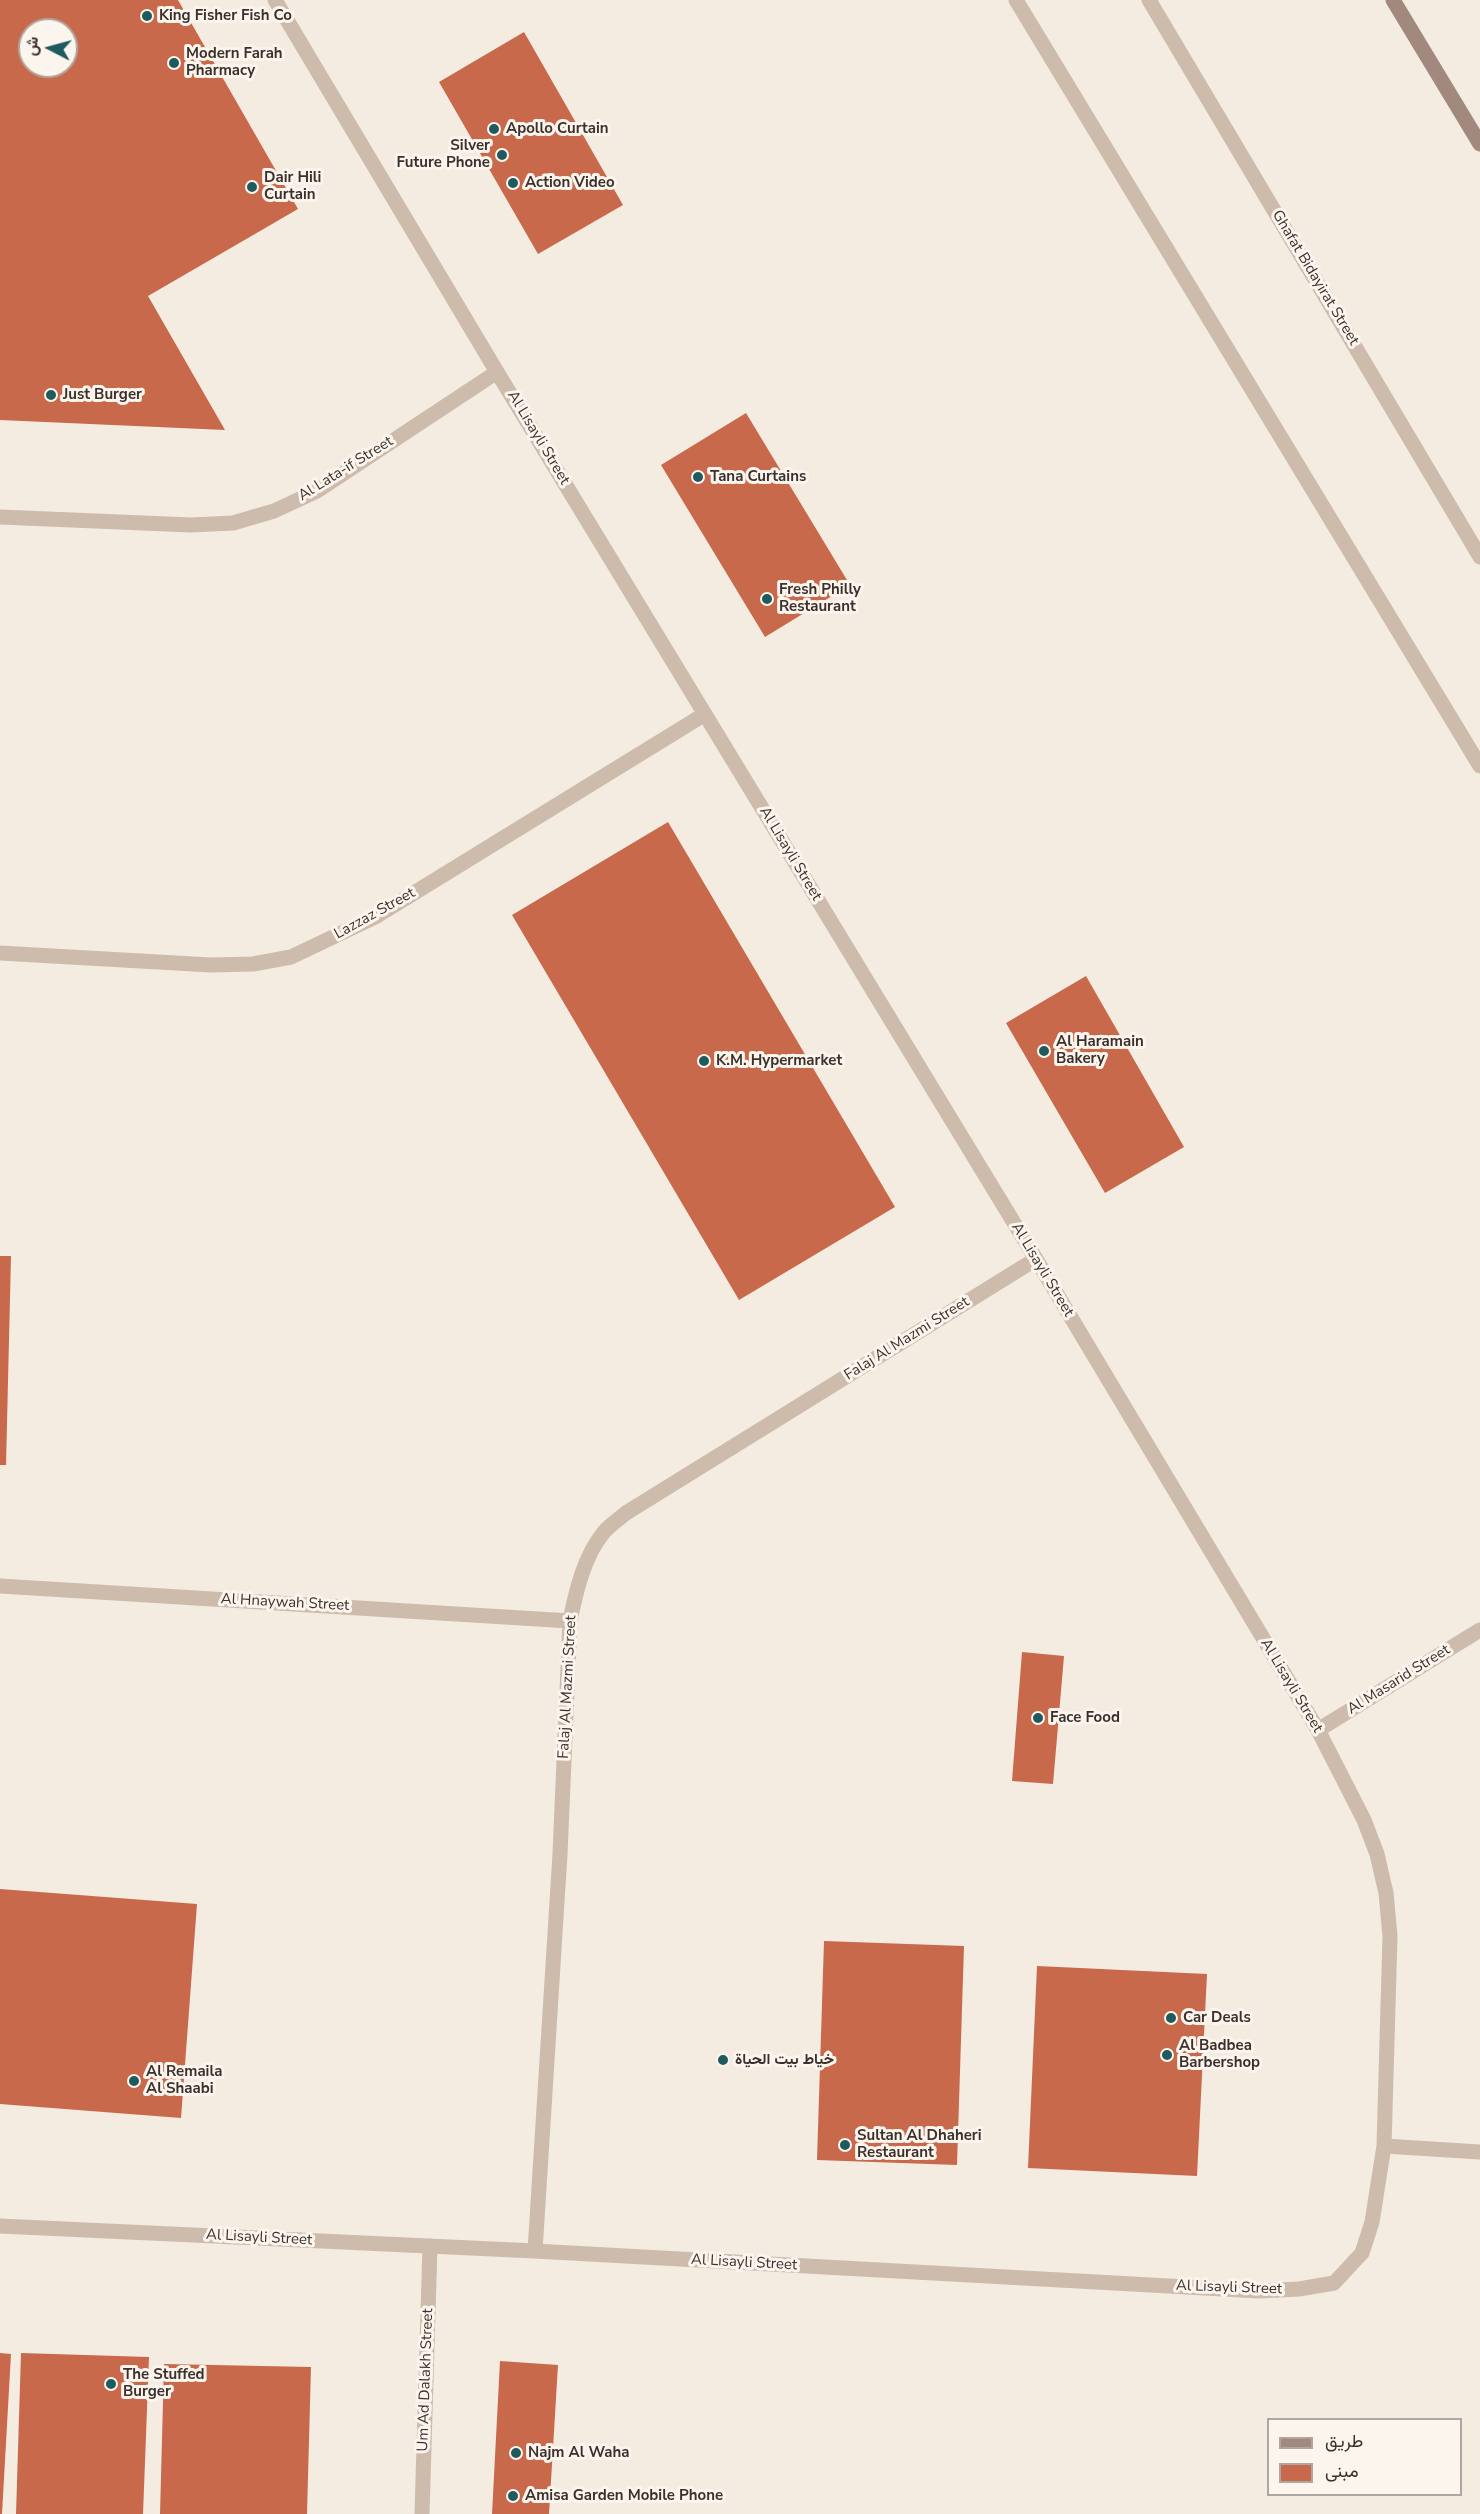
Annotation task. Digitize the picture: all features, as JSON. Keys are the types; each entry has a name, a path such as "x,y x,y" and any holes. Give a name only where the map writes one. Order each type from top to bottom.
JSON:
{"main road":[{"path":"1393,0 1480,144"}],"street":[{"name":"Al Lisayli Street","path":"0,2226 430,2246 1258,2291 1299,2289 1334,2283 1362,2253 1372,2222 1384,2146 1390,1936 1386,1893 1377,1854 1364,1820 1318,1730 1036,1259 497,372 275,0"},
{"path":"1016,0 1480,766"},
{"name":"Ghafat Bidayirat Street","path":"1149,0 1480,557"},
{"name":"Al Lata-if Street","path":"0,517 191,525 233,523 274,511 317,491 497,372"},
{"name":"Lazzaz Street","path":"0,953 211,965 253,964 291,957 375,917 705,714"},
{"name":"Falaj Al Mazmi Street","path":"535,2252 560,1854 570,1621 586,1562 604,1532 626,1513 1036,1259"},
{"name":"Al Hnaywah Street","path":"0,1586 570,1621"},
{"name":"Al Masarid Street","path":"1318,1730 1480,1630"},
{"path":"1384,2146 1480,2152"},
{"name":"Um Ad Dalakh Street","path":"422,2514 430,2246"}],"building":[{"path":"0,0 178,0 298,209 148,296 225,430 0,420"},
{"path":"524,32 623,205 538,254 439,82"},
{"path":"746,413 850,585 765,637 661,465"},
{"name":"K.M. Hypermarket","path":"668,822 895,1207 739,1300 512,915"},
{"path":"1086,976 1184,1147 1105,1193 1006,1023"},
{"path":"0,1256 11,1256 6,1465 0,1465"},
{"name":"Face Food","path":"1022,1652 1064,1656 1053,1784 1012,1781"},
{"path":"0,1889 197,1904 181,2118 0,2104"},
{"path":"824,1941 964,1946 957,2165 817,2160"},
{"path":"1037,1966 1207,1974 1197,2176 1028,2168"},
{"path":"0,2353 11,2354 2,2514 0,2514"},
{"path":"21,2353 149,2357 143,2514 16,2514"},
{"path":"500,2361 558,2365 549,2514 492,2514"},
{"path":"164,2364 311,2367 307,2514 160,2514"}],"place":[{"name":"King Fisher Fish Co","path":"147,16"},
{"name":"Modern Farah Pharmacy","path":"174,63"},
{"name":"Apollo Curtain","path":"494,129"},
{"name":"Silver Future Phone","path":"502,155"},
{"name":"Action Video","path":"513,183"},
{"name":"Dair Hili Curtain","path":"252,187"},
{"name":"Just Burger","path":"51,395"},
{"name":"Tana Curtains","path":"698,477"},
{"name":"Fresh Philly Restaurant","path":"767,599"},
{"name":"Al Haramain Bakery","path":"1044,1051"},
{"name":"K.M. Hypermarket","path":"704,1061"},
{"name":"Face Food","path":"1038,1718"},
{"name":"Car Deals","path":"1171,2018"},
{"name":"Al Badbea Barbershop","path":"1167,2055"},
{"name":"خياط بيت الحياة","path":"723,2060"},
{"name":"Al Remaila Al Shaabi","path":"134,2081"},
{"name":"Sultan Al Dhaheri Restaurant","path":"845,2145"},
{"name":"The Stuffed Burger","path":"111,2384"},
{"name":"Najm Al Waha","path":"516,2453"},
{"name":"Amisa Garden Mobile Phone","path":"513,2496"}]}
